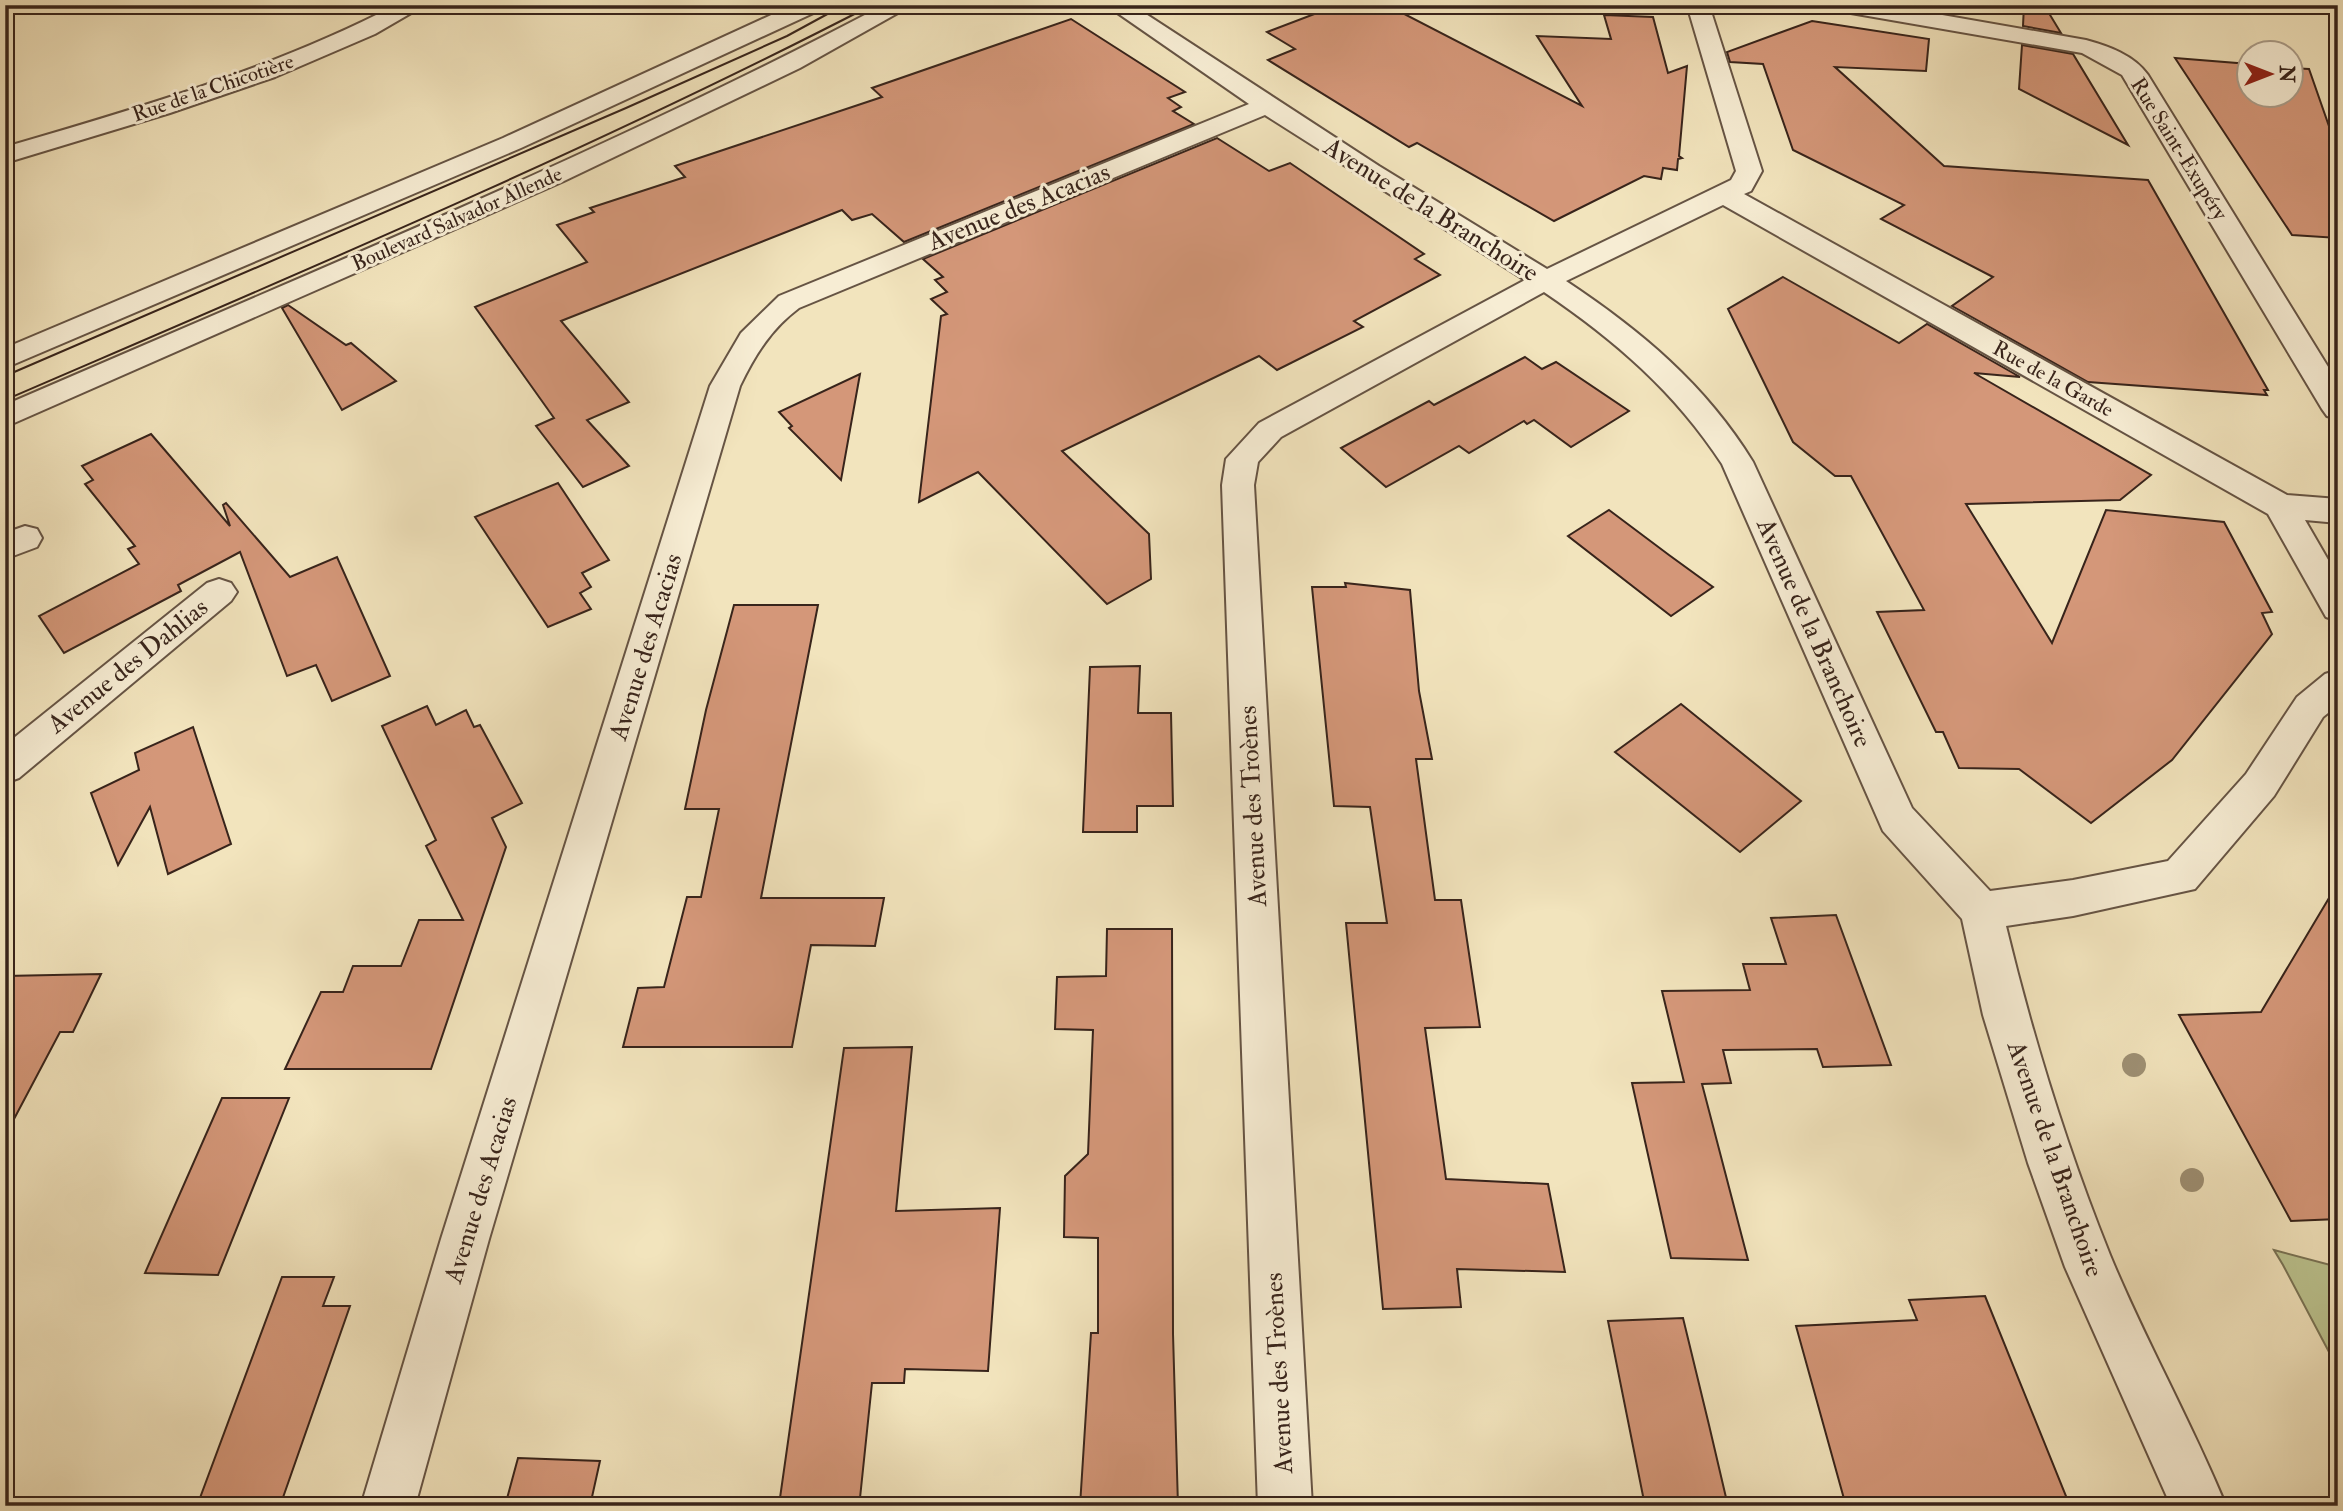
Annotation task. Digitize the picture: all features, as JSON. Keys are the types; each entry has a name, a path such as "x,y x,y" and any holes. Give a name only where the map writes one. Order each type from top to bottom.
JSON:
{"street":[{"name":"Rue de la Chicotière","path":"5,155 169,105 325,48 414,5"},
{"name":"Boulevard Salvador Allende","path":"5,359 509,143 812,5"},
{"name":"Boulevard Salvador Allende","path":"5,417 555,175 792,63 901,5"},
{"name":"Avenue de la Branchoire","path":"1117,5 1266,106 1544,281 1644,352 1673,378 1721,434 1737,463 1897,819 1981,911 2005,1015 2052,1163 2090,1267 2199,1506"},
{"path":"1544,281 1742,185 1749,171 1698,5"},
{"name":"Rue Saint-Exupéry","path":"1845,5 2086,47 2107,53 2123,63 2136,75 2338,410"},
{"name":"Avenue des Acacias","path":"388,1506 465,1239 717,412 725,386 744,347 760,326 789,302 1266,106"},
{"name":"Rue de la Garde","path":"1724,194 2280,506"},
{"name":"Avenue des Troènes","path":"1286,1506 1238,499 1240,470 1249,449 1270,430 1544,281"},
{"path":"2280,506 2338,510"},
{"path":"2280,506 2338,608"},
{"name":"Avenue des Dahlias","path":"5,767 219,592"},
{"path":"1981,911 2073,898 2180,876 2260,785 2310,707 2338,684"}],"green space":[{"path":"2274,1250 2338,1267 2338,1369 2283,1265"}],"building":[{"path":"1338,5 1387,5 1582,106 1537,36 1611,39 1604,15 1653,17 1668,73 1687,66 1679,156 1682,158 1678,159 1677,170 1663,168 1661,179 1644,176 1554,221 1417,143 1409,147 1268,60 1295,49 1267,32"},
{"path":"2024,5 2044,5 2061,33 2023,26"},
{"path":"1071,19 1185,92 1168,98 1181,107 1173,111 1194,124 904,242 872,214 852,220 842,210 561,321 629,402 587,420 629,466 583,487 536,426 554,418 475,307 587,262 557,225 594,212 590,208 685,177 675,166 882,97 872,88"},
{"path":"1812,21 1929,39 1926,71 1835,67 1944,166 2148,180 2268,390 2264,390 2267,395 2088,382 1952,306 1993,277 1881,219 1904,205 1793,150 1763,64 1730,62 1727,52"},
{"path":"2022,45 2073,54 2128,145 2019,89"},
{"path":"2175,58 2234,63 2234,108 2304,108 2304,69 2309,69 2338,152 2338,238 2292,235"},
{"path":"1217,138 1269,171 1290,163 1424,254 1415,259 1440,275 1354,321 1363,327 1277,370 1259,356 1062,451 1149,534 1151,579 1107,604 978,472 919,502 941,316 947,314 931,299 947,292 935,280 943,277 923,259"},
{"path":"1783,277 1899,343 1927,324 2020,377 1974,373 2151,475 2120,500 1966,504 2052,643 2106,510 2224,522 2272,612 2262,613 2272,634 2172,760 2091,823 2019,769 1959,768 1943,732 1936,732 1877,612 1924,610 1851,476 1835,476 1793,442 1728,309"},
{"path":"288,305 346,345 351,343 396,381 342,410 282,308"},
{"path":"1525,357 1542,369 1556,362 1629,411 1571,447 1534,420 1527,424 1524,421 1469,453 1459,446 1386,487 1341,448 1429,401 1434,405"},
{"path":"860,374 841,480 789,428 792,426 779,412"},
{"path":"151,434 230,526 223,505 226,503 290,577 337,557 390,676 332,701 316,665 287,676 240,552 178,585 181,591 64,653 39,616 139,564 128,549 135,546 85,484 93,480 82,466"},
{"path":"558,483 609,560 582,573 591,587 580,593 591,609 548,627 475,517"},
{"path":"1609,510 1713,587 1671,616 1568,536"},
{"path":"1345,583 1410,590 1419,691 1432,759 1416,759 1435,900 1461,900 1480,1027 1425,1028 1446,1179 1548,1184 1565,1272 1457,1269 1461,1307 1383,1309 1346,923 1387,923 1370,807 1334,806 1312,587 1346,587"},
{"path":"734,605 818,605 761,898 884,898 875,946 811,945 792,1047 623,1047 638,988 664,987 687,897 701,897 719,809 685,809 706,710"},
{"path":"1140,666 1138,713 1171,713 1173,806 1137,806 1137,832 1083,832 1090,667"},
{"path":"1681,704 1801,801 1740,852 1615,752"},
{"path":"427,706 436,725 466,710 474,727 480,725 522,803 492,818 506,847 431,1069 285,1069 321,992 343,992 353,966 401,966 419,920 463,920 426,846 436,840 382,726"},
{"path":"193,727 231,844 168,874 150,807 118,865 91,793 139,770 135,753"},
{"path":"2338,883 2338,1219 2291,1221 2179,1015 2261,1012"},
{"path":"1836,915 1891,1065 1823,1067 1817,1049 1723,1050 1731,1083 1702,1084 1748,1260 1671,1258 1632,1083 1684,1082 1662,991 1750,990 1743,964 1786,964 1771,918"},
{"path":"1107,929 1172,929 1173,1334 1178,1506 1080,1506 1091,1333 1098,1333 1098,1238 1064,1237 1065,1176 1088,1154 1093,1030 1055,1029 1057,977 1106,976"},
{"path":"101,974 73,1032 60,1032 5,1136 5,976"},
{"path":"912,1047 896,1211 1000,1208 988,1371 905,1369 904,1383 872,1383 860,1498 780,1498 844,1048"},
{"path":"222,1098 289,1098 218,1275 145,1273"},
{"path":"282,1277 334,1277 323,1306 350,1306 280,1506 197,1506"},
{"path":"1985,1296 2070,1506 1846,1506 1796,1326 1917,1320 1909,1300"},
{"path":"1683,1318 1728,1506 1645,1506 1608,1321"},
{"path":"518,1458 600,1461 590,1506 505,1506"}],"tram line":[{"path":"5,376 626,108 787,36 844,5"},
{"path":"5,400 550,161 872,5"}]}
